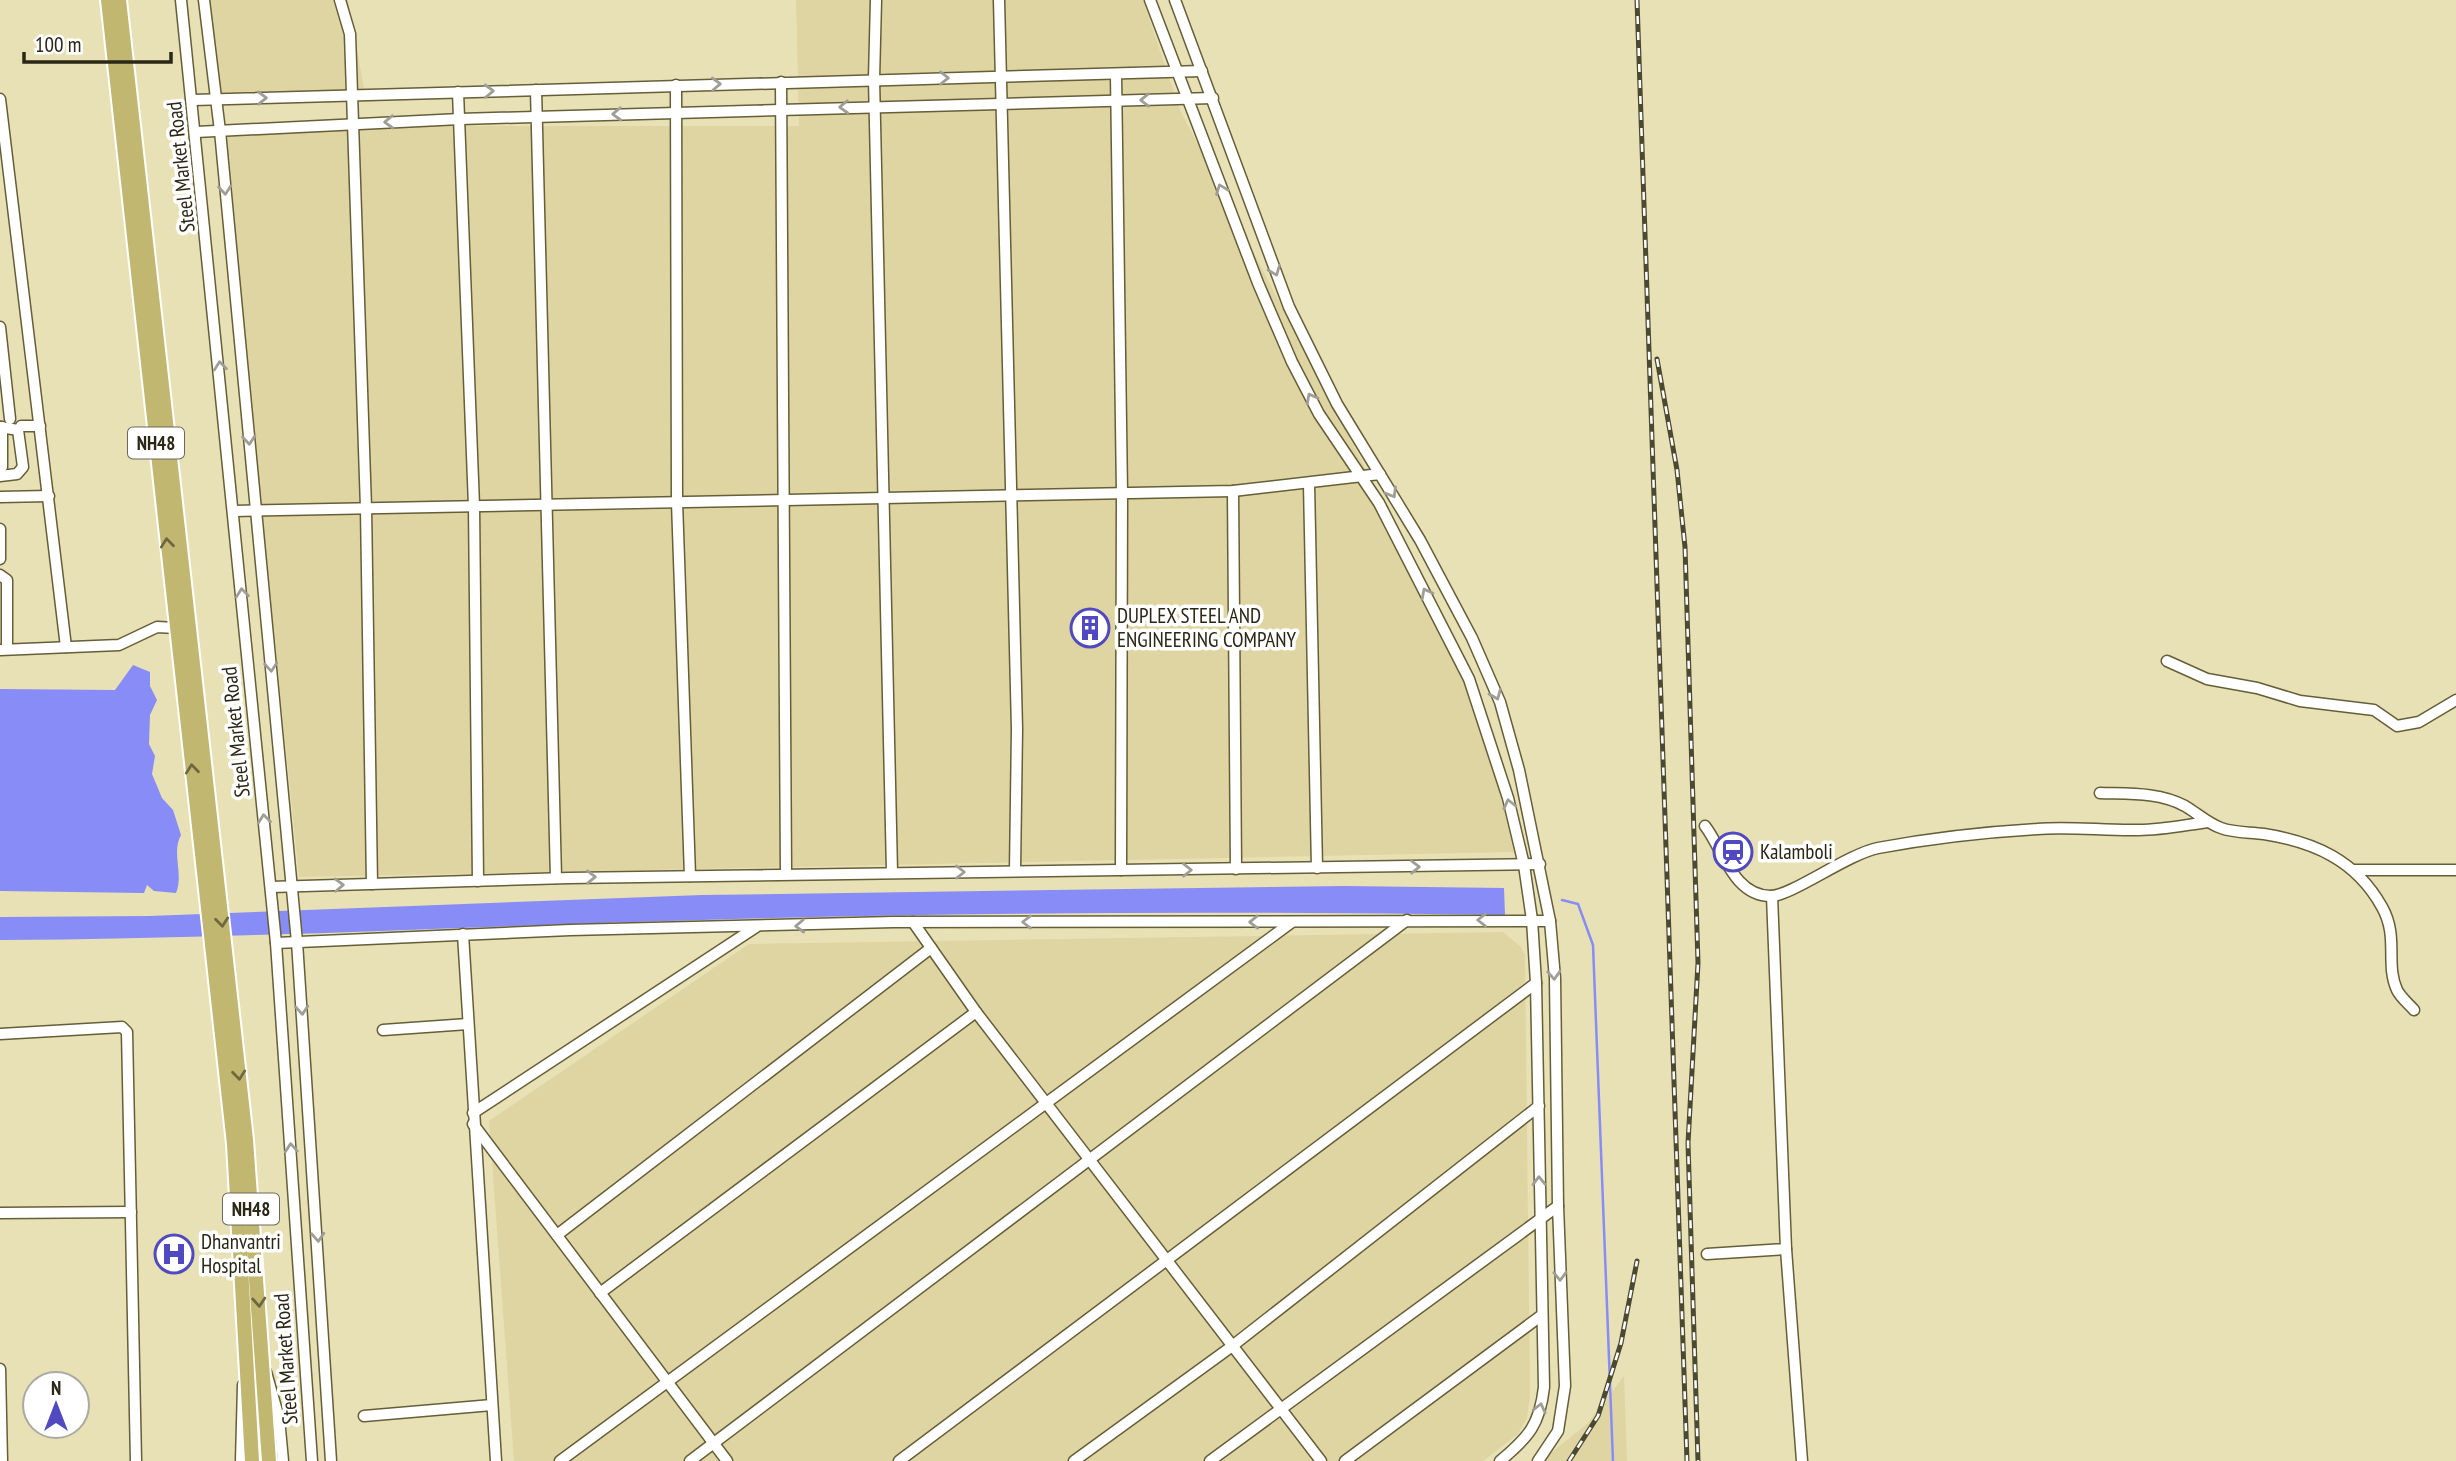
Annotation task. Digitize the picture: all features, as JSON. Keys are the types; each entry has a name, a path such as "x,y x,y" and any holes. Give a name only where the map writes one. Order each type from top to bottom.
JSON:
{"highway":[{"name":"NH48","path":"108,0 176,628 246,1140 269,1461"},
{"name":"NH48","path":"119,0 211,885"},
{"name":"NH48","path":"220,959 234,1144 252,1461"}],"street":[{"name":"Steel Market Road","path":"181,0 197,132 271,887 312,1461"},
{"name":"Steel Market Road","path":"204,0 220,131 297,942 331,1461"},
{"path":"340,0 350,33 366,509 372,884"},
{"path":"876,0 874,79 892,872"},
{"path":"999,0 1017,729 1015,871"},
{"path":"1150,0 1176,74 1292,362 1358,476 1379,503 1456,649 1508,798 1524,868 1532,920 1536,983 1542,1406 1535,1425 1521,1444 1500,1461"},
{"path":"1175,0 1289,307 1337,404 1420,540 1472,638 1500,702 1519,771 1548,907 1555,978 1564,1398 1558,1431 1538,1461"},
{"path":"193,100 874,79 1176,74 1202,71"},
{"path":"1116,75 1122,494 1121,870"},
{"path":"781,82 786,874"},
{"path":"676,85 677,502 690,876"},
{"path":"536,90 556,878"},
{"path":"458,92 474,506 478,881"},
{"path":"197,132 460,119 1213,98"},
{"path":"0,99 66,647"},
{"path":"0,195 12,194"},
{"path":"0,327 10,419"},
{"path":"21,426 40,426"},
{"path":"1,427 18,430 23,467 17,474 1,471 1,427"},
{"path":"234,511 1233,491 1380,474"},
{"path":"1309,484 1317,868"},
{"path":"1233,491 1236,869"},
{"path":"0,497 49,496"},
{"path":"0,529 0,559"},
{"path":"0,575 7,580 4,650 119,645 157,627 176,628"},
{"path":"2167,660 2207,679 2257,688 2300,701 2367,708 2397,726 2419,722 2456,700"},
{"path":"2100,793 2152,795 2185,806 2223,829 2305,842 2325,850 2354,870 2382,907 2393,937 2395,983 2398,992 2414,1010"},
{"path":"1705,826 1726,866 1737,878 1762,894 1772,896 1785,893 1825,870 1874,849 1947,836 2040,828 2142,830 2208,822"},
{"path":"271,887 556,878 892,872 1540,867"},
{"path":"2354,870 2456,870"},
{"path":"1772,896 1786,1249 1802,1461"},
{"path":"690,1461 1407,920"},
{"path":"560,1461 666,1380 1293,921"},
{"path":"276,943 463,934 913,922 1550,921"},
{"path":"913,922 976,1012 1321,1461"},
{"path":"473,1118 757,927"},
{"path":"463,934 496,1461"},
{"path":"557,1235 931,948"},
{"path":"899,1461 1536,983"},
{"path":"600,1293 976,1012"},
{"path":"383,1030 468,1024"},
{"path":"0,1034 122,1027 127,1032 136,1461"},
{"path":"1074,1461 1231,1347 1539,1107"},
{"path":"473,1118 557,1235 727,1461"},
{"path":"1210,1461 1558,1206"},
{"path":"0,1213 131,1212"},
{"path":"1707,1254 1786,1249"},
{"path":"1345,1461 1542,1315"},
{"path":"241,1461 241,1398 247,1362"},
{"path":"263,1365 279,1418 283,1461"},
{"path":"0,1369 2,1461"},
{"path":"364,1416 492,1405"},
{"path":"310,1423 329,1421"}],"shaded area":[{"path":"208,0 348,0 366,100 219,100"},
{"path":"796,0 1143,0 1180,110 1420,574 1487,739 1514,852 299,877 222,126 799,126"},
{"path":"133,665 150,672 150,686 157,700 150,715 149,744 155,756 152,774 162,798 173,810 181,835 177,849 179,878 176,893 154,891 147,885 144,893 0,891 0,689 115,690"},
{"path":"1344,886 1504,888 1505,915 904,915 0,940 0,917 149,916 702,895"},
{"path":"1503,932 1521,947 1525,955 1530,1395 1527,1418 1518,1434 1483,1461 514,1461 489,1121 749,944"},
{"path":"1624,1376 1627,1461 1541,1461 1587,1424"}],"waterway":[{"path":"1562,900 1578,904 1593,945 1613,1461"}],"railway":[{"path":"1637,0 1687,1461"},
{"path":"1657,359 1677,470 1685,547 1698,963 1688,1143 1698,1461"},
{"path":"1569,1461 1598,1416 1621,1343 1637,1261"}],"place":[{"name":"DUPLEX STEEL AND ENGINEERING COMPANY","path":"1090,628"},
{"name":"Kalamboli","path":"1733,852"},
{"name":"Dhanvantri Hospital","path":"174,1254"}]}
